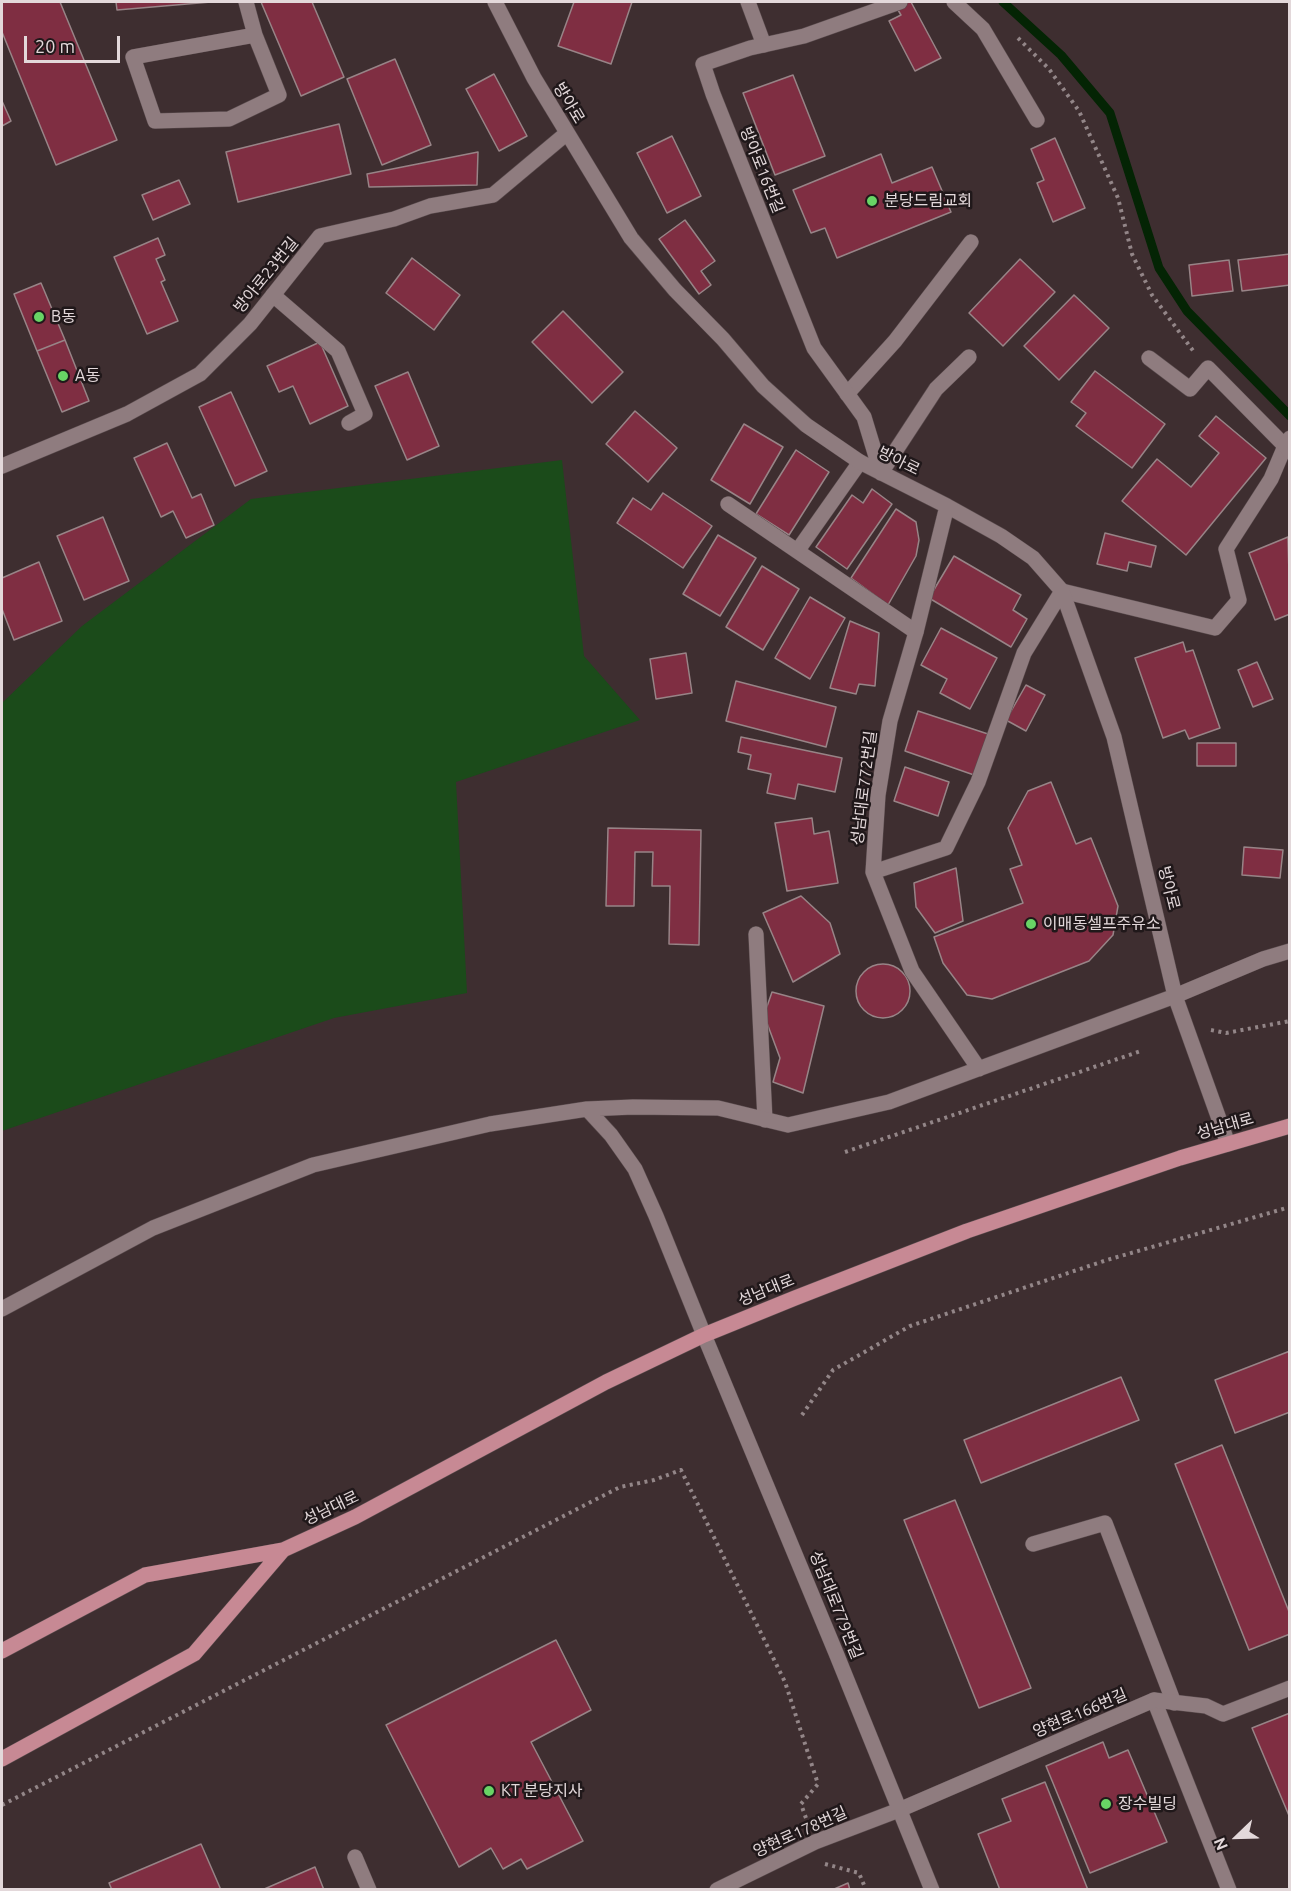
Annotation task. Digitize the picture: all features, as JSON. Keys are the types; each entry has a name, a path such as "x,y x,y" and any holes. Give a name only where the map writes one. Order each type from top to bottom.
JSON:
{"main road":[{"name":"성남대로","path":"2,1651 145,1575 283,1550 356,1517 606,1382 704,1335 967,1231 1180,1158 1290,1126"},
{"name":"성남대로","path":"2,1759 194,1654 283,1550"}],"street":[{"path":"246,2 255,35 279,94 229,119 155,121 134,57 255,35"},
{"name":"방아로","path":"495,2 534,78 632,238 675,290 723,339 763,386 806,425 860,462 1001,536 1033,558 1062,591 1114,737 1175,996 1228,1144"},
{"path":"748,2 764,45"},
{"name":"방아로16번길","path":"882,473 864,417 814,348 703,64 764,45 804,36 900,2"},
{"path":"954,2 983,29 1037,120"},
{"name":"방아로23번길","path":"2,466 126,414 200,374 250,324 320,236 394,219 430,206 493,195 567,133"},
{"path":"847,394 896,341 971,242"},
{"path":"273,295 338,351 365,414 349,423"},
{"path":"882,473 936,389 969,357"},
{"path":"873,872 946,848 978,782 1024,653 1062,591 1215,628 1239,600 1226,549 1271,479 1288,445 1208,368 1190,388 1149,358"},
{"path":"798,550 860,462"},
{"path":"728,504 916,632"},
{"name":"성남대로772번길","path":"947,506 916,632 890,721 878,795 873,872 912,971 979,1069"},
{"path":"756,934 765,1120"},
{"path":"2,1309 153,1228 313,1165 490,1124 587,1109 718,1108 788,1125 889,1102 1175,996 1263,959 1290,951"},
{"name":"성남대로779번길","path":"587,1109 611,1135 635,1169 656,1216 932,1890"},
{"path":"1033,1544 1105,1523 1174,1703"},
{"path":"1154,1700 1206,1706 1223,1714 1290,1688"},
{"name":"양현로166번길","path":"899,1810 1154,1700 1229,1890"},
{"name":"양현로178번길","path":"717,1890 815,1842 899,1810"},
{"path":"355,1857 369,1890"}],"path":[{"path":"1010,30 1049,69 1079,111 1118,198 1132,254 1152,295 1208,368"},
{"path":"1211,1030 1226,1033 1290,1021"},
{"path":"845,1152 1141,1051"},
{"path":"802,1415 833,1370 910,1326 1107,1260 1290,1207"},
{"path":"2,1805 620,1487 654,1480 681,1470 785,1682 818,1784 801,1804 815,1842 825,1864 859,1873 866,1890"}],"green space":[{"path":"562,460 584,656 640,720 456,782 467,993 334,1018 2,1131 2,703 82,626 251,499"}],"building":[{"path":"2,2 60,2 117,140 56,165 2,32"},
{"path":"116,2 211,2 117,10"},
{"path":"261,2 312,2 344,77 301,96"},
{"path":"574,2 632,2 611,64 558,46"},
{"path":"911,2 941,58 915,71 889,21 901,15 895,5"},
{"path":"395,59 431,145 382,165 347,79"},
{"path":"494,74 527,136 499,151 466,89"},
{"path":"793,75 825,156 775,175 743,93"},
{"path":"2,101 11,121 2,126"},
{"path":"339,124 351,174 238,202 226,152"},
{"path":"672,136 701,196 667,213 637,153"},
{"path":"1055,138 1085,208 1053,222 1037,183 1044,180 1031,149"},
{"path":"478,152 477,185 369,187 367,174"},
{"name":"분당드림교회","path":"881,154 892,183 932,167 951,212 837,258 825,228 811,233 793,190"},
{"path":"179,180 190,204 153,220 142,195"},
{"path":"685,220 715,261 701,271 711,285 699,294 659,239"},
{"path":"158,238 165,255 156,259 165,280 161,282 178,321 147,334 114,257"},
{"path":"1290,254 1290,285 1242,291 1238,260"},
{"path":"412,258 460,295 434,330 386,293"},
{"path":"1020,259 1055,292 1003,346 969,313"},
{"path":"1229,260 1233,291 1192,296 1189,265"},
{"name":"B동","path":"41,283 65,340 37,351 14,294"},
{"path":"1074,295 1109,328 1059,380 1024,346"},
{"path":"563,311 623,372 592,403 532,342"},
{"name":"A동","path":"65,340 89,401 62,412 37,351"},
{"path":"320,342 348,406 310,424 293,386 279,392 267,366"},
{"path":"1095,371 1165,424 1132,468 1076,426 1086,413 1071,402"},
{"path":"408,372 439,446 407,460 375,386"},
{"path":"231,392 267,471 235,486 199,407"},
{"path":"635,411 677,448 648,482 606,444"},
{"path":"1216,416 1266,458 1186,555 1122,501 1157,459 1191,487 1219,453 1199,436"},
{"path":"744,424 783,447 750,504 711,480"},
{"path":"167,443 192,498 201,494 214,525 186,538 173,511 161,517 134,458"},
{"path":"796,450 829,472 789,535 756,514"},
{"path":"872,489 892,504 847,569 816,547 852,495 863,503"},
{"path":"663,493 712,526 683,568 617,523 633,498 651,510"},
{"path":"896,509 916,522 919,540 916,556 888,605 851,578"},
{"path":"103,517 129,581 84,600 57,536"},
{"path":"1105,533 1156,546 1151,567 1129,562 1127,571 1097,564"},
{"path":"718,535 756,558 720,616 683,594"},
{"path":"1288,537 1290,614 1275,620 1249,553"},
{"path":"954,556 1021,595 1013,610 1027,619 1011,647 929,598"},
{"path":"39,562 62,621 14,640 2,609 2,578"},
{"path":"762,566 799,589 763,650 726,627"},
{"path":"810,597 845,618 810,679 775,658"},
{"path":"850,621 879,633 875,686 859,684 856,694 830,688"},
{"path":"941,628 997,658 970,709 940,693 947,679 921,665"},
{"path":"1183,642 1186,652 1193,650 1220,728 1189,739 1185,730 1163,738 1135,658"},
{"path":"686,653 692,693 656,699 650,659"},
{"path":"1257,662 1273,699 1253,707 1238,670"},
{"path":"736,681 836,707 826,747 726,721"},
{"path":"1026,685 1045,695 1026,731 1006,720"},
{"path":"918,711 988,734 974,775 905,751"},
{"path":"741,737 842,758 835,792 798,784 795,799 767,793 771,774 748,769 751,755 738,752"},
{"path":"1197,743 1236,743 1236,766 1197,766"},
{"path":"905,767 949,782 938,816 894,801"},
{"path":"1051,782 1076,844 1091,838 1118,906 1113,935 1089,961 992,999 967,995 943,963 934,937 1023,903 1010,869 1022,865 1008,828 1028,791"},
{"path":"812,818 814,834 829,831 838,883 787,891 775,823"},
{"path":"608,828 701,830 699,945 669,944 670,886 652,886 653,852 635,852 634,906 606,906"},
{"path":"1244,847 1283,850 1280,878 1242,875"},
{"path":"956,868 963,921 935,933 916,907 914,883"},
{"path":"801,896 830,923 840,954 793,982 763,913"},
{"path":"878,964 888,964 898,968 906,976 910,991 906,1006 898,1014 888,1018 878,1018 868,1014 860,1006 856,996 856,986 860,976 868,968"},
{"path":"772,992 824,1006 803,1093 773,1082 780,1058 764,1015"},
{"path":"1290,1351 1290,1412 1235,1433 1215,1380"},
{"path":"1121,1377 1139,1420 981,1483 964,1440"},
{"path":"1222,1445 1290,1614 1290,1634 1249,1650 1175,1464"},
{"path":"955,1500 1031,1688 979,1708 904,1520"},
{"name":"KT 분당지사","path":"556,1640 591,1710 531,1742 583,1841 527,1869 521,1859 503,1869 491,1848 459,1867 386,1725"},
{"path":"1290,1713 1290,1818 1252,1728"},
{"name":"장수빌딩","path":"1103,1742 1109,1758 1128,1750 1167,1842 1090,1873 1046,1766"},
{"path":"1045,1782 1088,1890 1000,1890 978,1834 1011,1821 1002,1799"},
{"path":"201,1844 221,1890 112,1890 109,1883"},
{"path":"315,1867 324,1890 262,1890"},
{"path":"848,1883 850,1890 832,1890"}],"waterway":[{"path":"1003,2 1061,55 1110,113 1159,268 1187,311 1290,416"}],"place":[{"name":"분당드림교회","path":"872,201"},
{"name":"B동","path":"39,317"},
{"name":"A동","path":"63,376"},
{"name":"이매동셀프주유소","path":"1031,924"},
{"name":"KT 분당지사","path":"489,1791"},
{"name":"장수빌딩","path":"1106,1804"}]}
